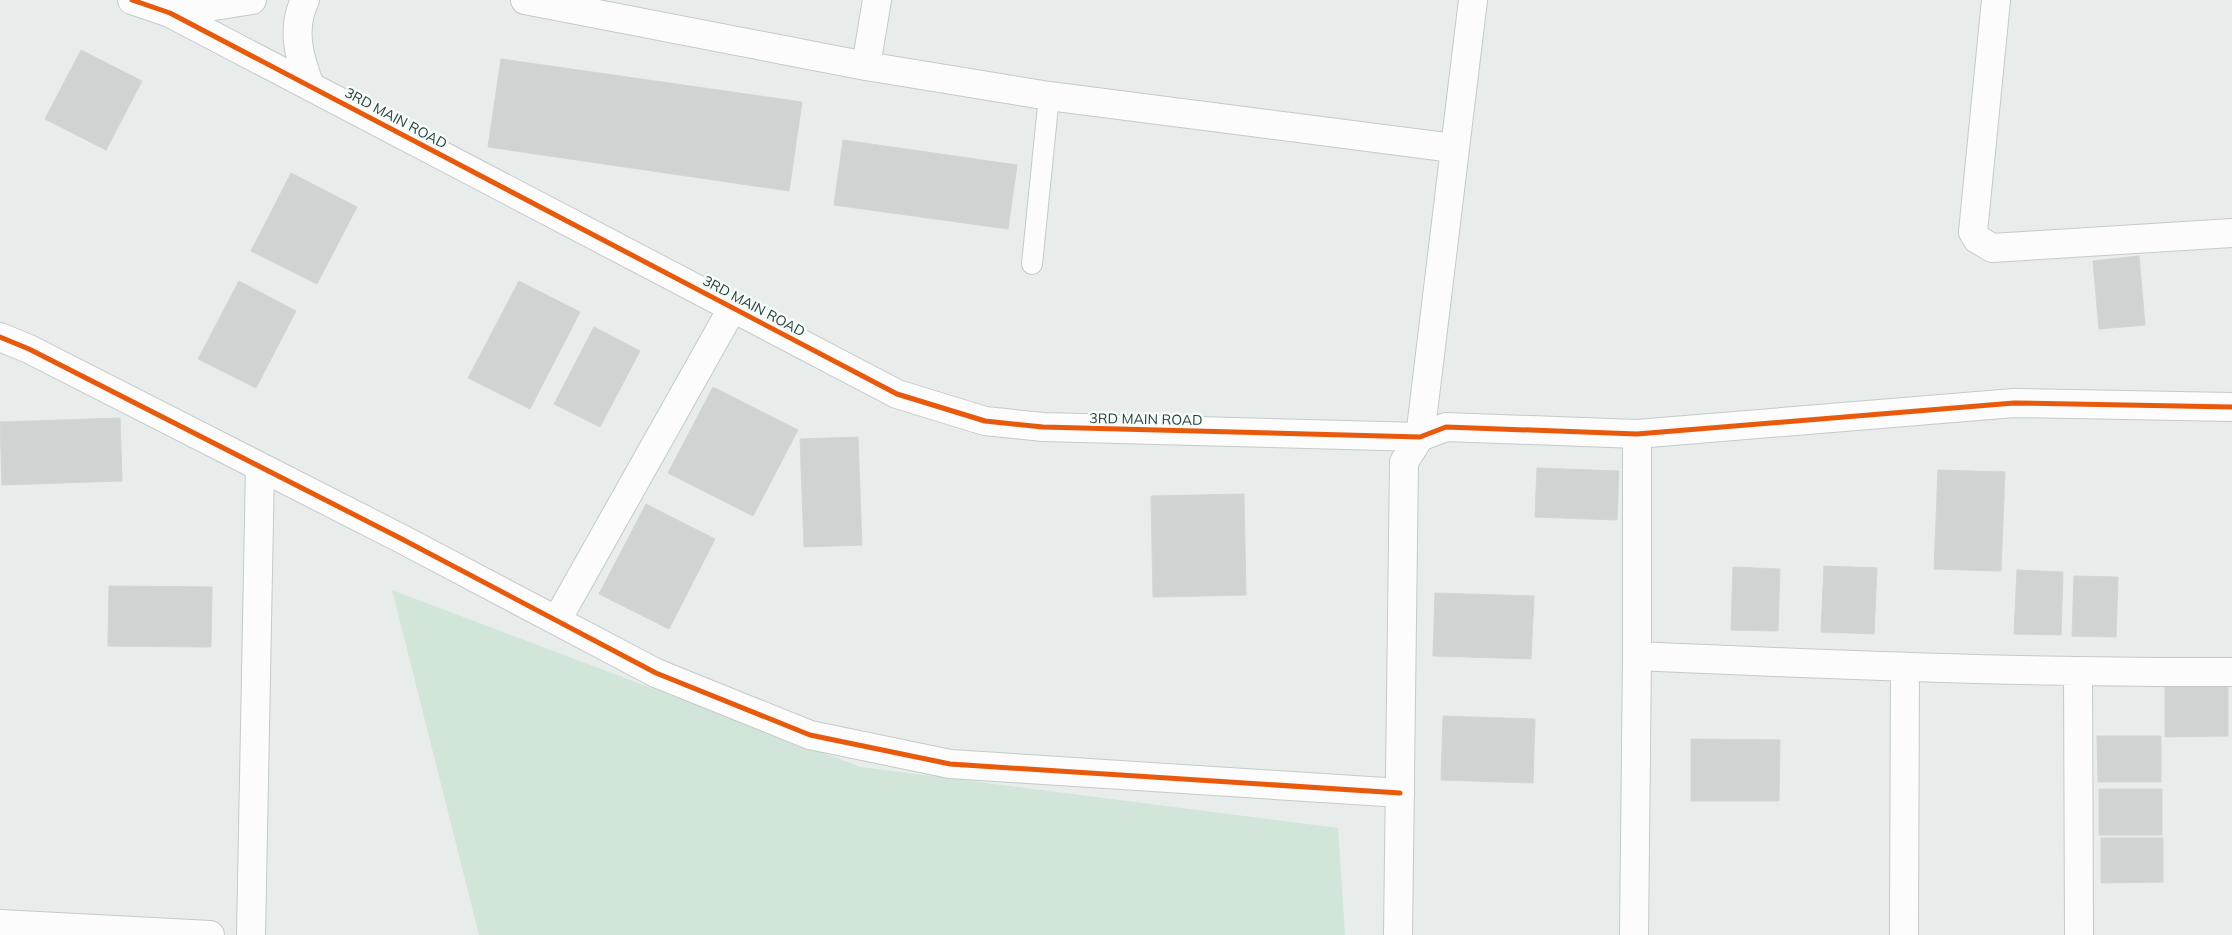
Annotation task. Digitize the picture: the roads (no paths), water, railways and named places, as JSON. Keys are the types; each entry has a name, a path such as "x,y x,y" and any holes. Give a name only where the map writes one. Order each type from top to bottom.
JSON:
{"street":[{"name":"3RD MAIN ROAD","path":"132,0 170,13 897,394 985,421 1043,427 1420,436"},
{"path":"170,13 252,0"},
{"path":"306,0 297,26 302,63 310,86"},
{"path":"525,0 866,66 1049,96 1453,148"},
{"path":"866,66 877,0"},
{"path":"1398,935 1404,462 1420,436 1453,148 1473,0"},
{"path":"1996,0 1973,232 1976,239 1992,248 2232,233"},
{"path":"557,620 733,308"},
{"path":"0,337 260,467 656,673 810,735 950,764 1400,793"},
{"path":"1420,436 1446,427 1637,434 2014,404 2232,407"},
{"path":"1634,935 1637,434"},
{"path":"251,935 260,467"},
{"path":"1637,656 1905,668 2078,672 2232,672"},
{"path":"1904,935 1905,668"},
{"path":"2078,672 2080,935"},
{"path":"0,924 210,935"}],"lane":[{"path":"1032,264 1049,96"}]}
